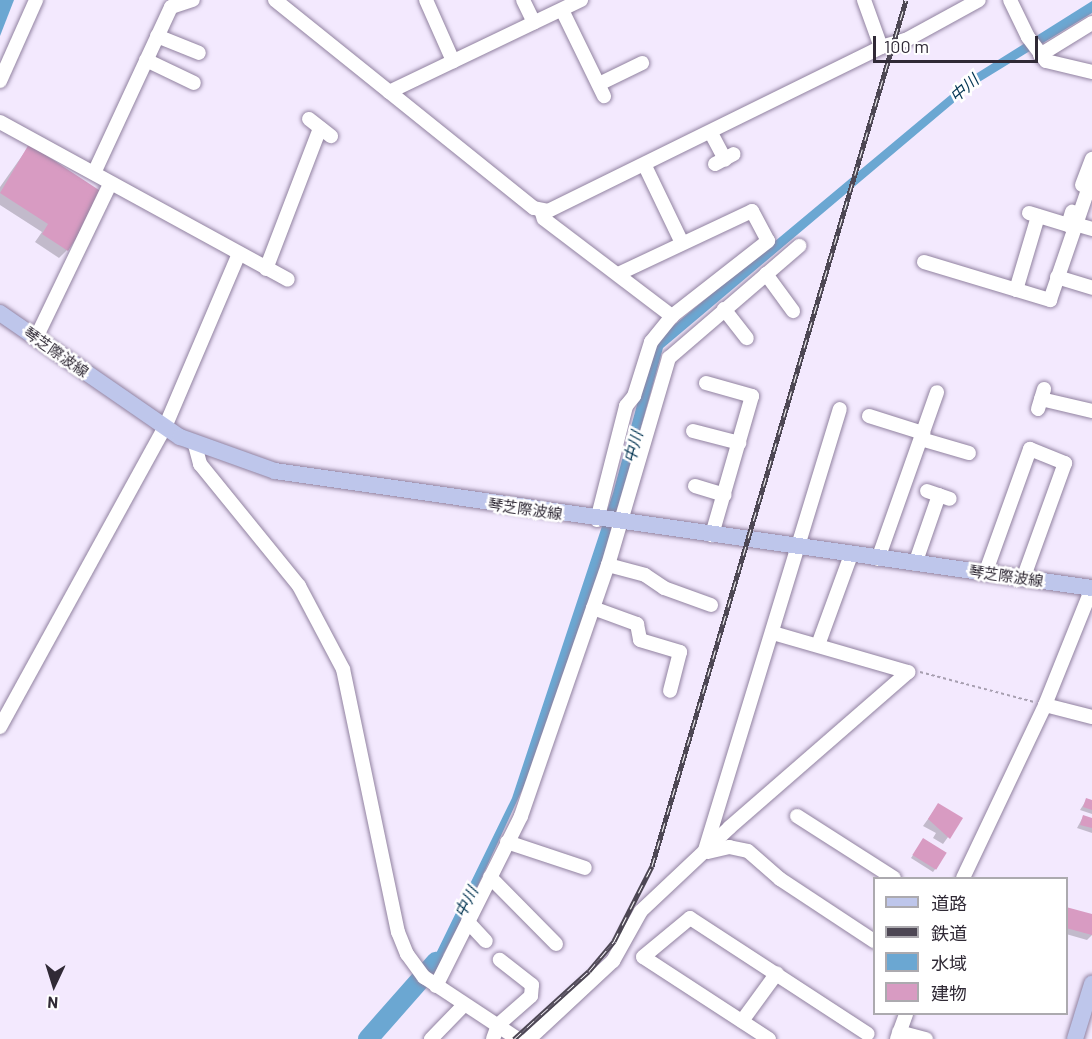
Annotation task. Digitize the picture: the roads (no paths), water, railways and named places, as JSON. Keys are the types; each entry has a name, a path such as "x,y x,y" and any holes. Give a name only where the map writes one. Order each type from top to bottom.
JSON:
{"main road":[{"name":"琴芝際波線","path":"0,313 165,427 195,445 275,471 608,521 1092,588"},
{"path":"1074,1039 1092,984"}],"street":[{"path":"0,81 36,0"},
{"path":"94,173 171,7 193,0"},
{"path":"279,3 296,0"},
{"path":"426,0 453,61"},
{"path":"522,0 534,23"},
{"path":"389,92 581,0"},
{"path":"864,0 881,47"},
{"path":"279,3 534,208 548,211 645,166 881,47 906,40 979,0"},
{"path":"1010,0 1028,37 1047,61 1092,72"},
{"path":"562,10 602,90 642,63"},
{"path":"1038,52 1092,23"},
{"path":"157,36 199,53"},
{"path":"146,60 194,83"},
{"path":"0,122 238,256 288,280"},
{"path":"266,269 320,128"},
{"path":"711,133 725,159"},
{"path":"1016,290 1034,215 1068,225 1092,159"},
{"path":"645,166 682,243"},
{"path":"924,262 1050,300 1075,224 1089,197 1092,178"},
{"path":"36,338 110,184"},
{"path":"542,210 544,219 672,316"},
{"path":"436,986 528,796 608,565 608,521 626,406 634,396 651,342 672,316 768,241 752,211 618,273"},
{"path":"1075,224 1092,229"},
{"path":"608,521 659,380 675,350 799,246"},
{"path":"0,727 165,427 205,339 238,256"},
{"path":"766,274 793,311"},
{"path":"1057,277 1092,288"},
{"path":"724,309 747,338"},
{"path":"642,375 659,380"},
{"path":"706,383 752,396 712,535"},
{"path":"878,559 938,393"},
{"path":"1041,399 1092,411"},
{"path":"704,854 840,409"},
{"path":"869,416 969,453"},
{"path":"693,430 739,443"},
{"path":"195,445 200,464 299,586 343,669 398,932 414,966 436,986 518,1039"},
{"path":"985,574 1030,449 1065,463 1023,579"},
{"path":"695,486 725,495"},
{"path":"915,564 938,495"},
{"path":"818,645 851,555"},
{"path":"608,565 645,575 664,588 711,605"},
{"path":"964,877 1045,705 1092,588"},
{"path":"592,608 637,624 640,640 680,652 670,692"},
{"path":"529,1039 613,961 641,911 782,780 908,672 773,633"},
{"path":"1045,705 1092,717"},
{"path":"797,816 891,877"},
{"path":"507,842 585,868"},
{"path":"704,854 716,848 748,851 780,879 873,939"},
{"path":"490,877 556,944"},
{"path":"770,1039 643,957 690,918 868,1034"},
{"path":"468,922 486,941"},
{"path":"493,1039 498,1025 531,996 532,985 500,960"},
{"path":"742,1022 777,973"},
{"path":"431,1039 464,1005"},
{"path":"906,1015 898,1035 926,1039"}],"water":[{"path":"0,0 14,0 0,36"},
{"path":"1092,1 1092,13 976,84 663,348 610,539 536,760 467,909 432,976 426,974 512,798 613,493 654,342 974,75"}],"waterway":[{"name":"中川","path":"368,1039 436,962"}],"railway":[{"path":"514,1039 589,971 614,941 652,866 906,0"}]}
